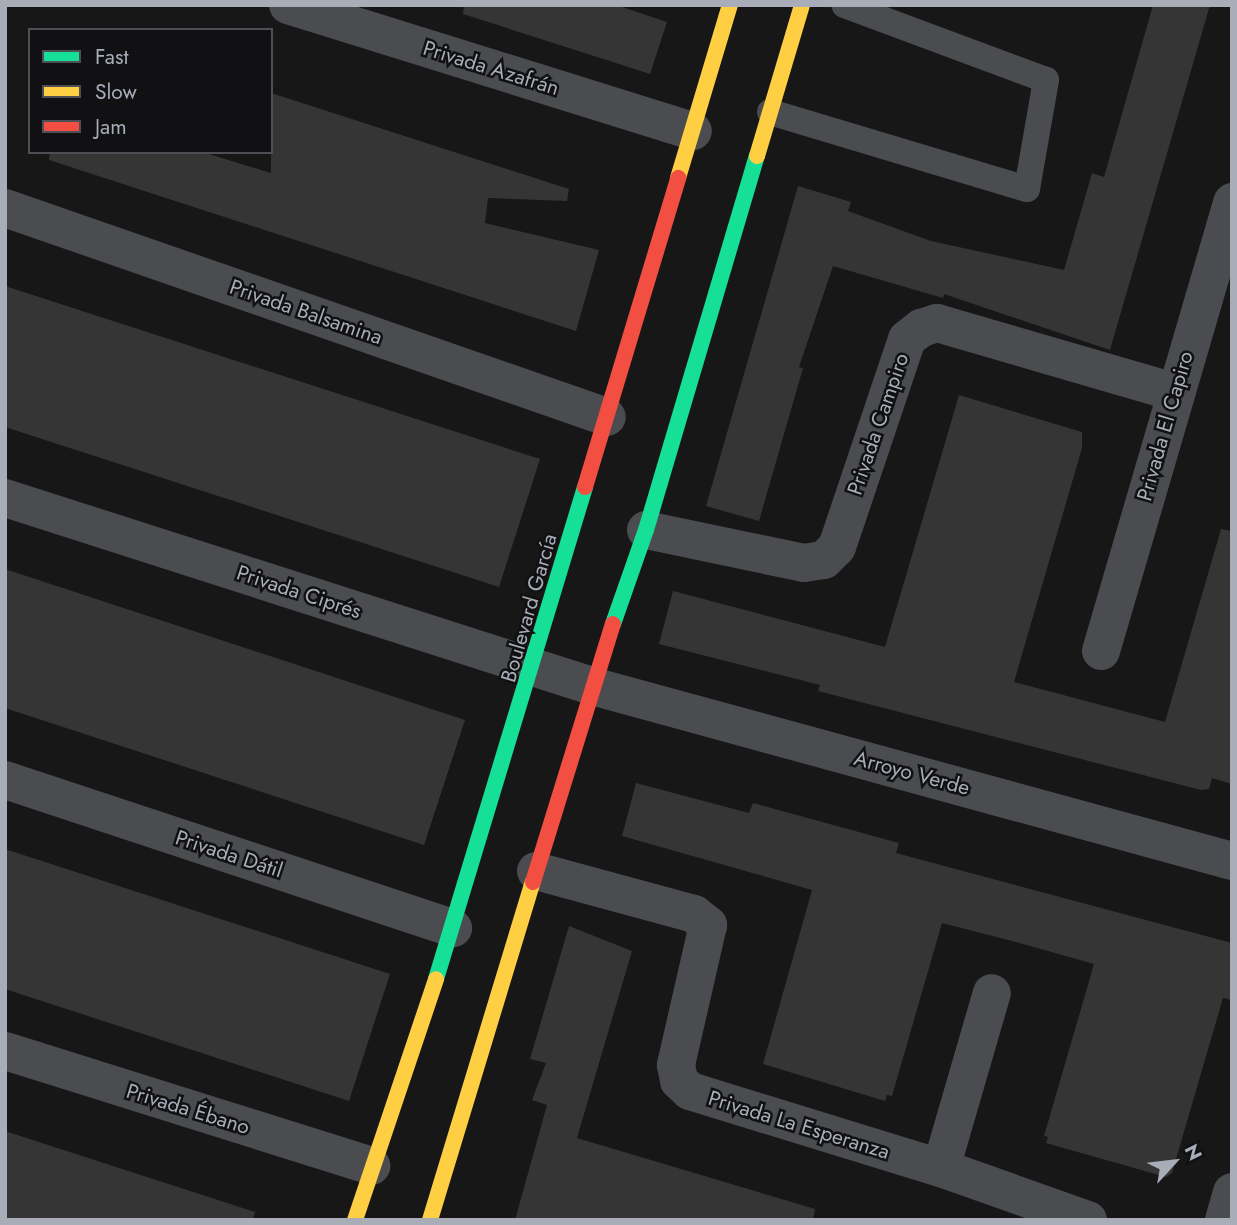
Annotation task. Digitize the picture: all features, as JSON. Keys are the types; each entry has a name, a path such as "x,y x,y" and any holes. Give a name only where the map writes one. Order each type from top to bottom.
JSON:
{"main road":[{"name":"Boulevard García","path":"355,1220 453,928 730,5"},
{"path":"430,1220 592,686 646,530 802,5"}],"street":[{"name":"Privada Azafrán","path":"288,5 693,131"},
{"name":"Privada El Capiro","path":"1101,651 1174,392 1232,202"},
{"name":"Privada Balsamina","path":"5,208 607,417"},
{"name":"Privada Campiro","path":"646,530 804,564 824,560 836,547 907,339 920,327 937,323 1174,392"},
{"name":"Privada Ciprés","path":"5,498 592,686"},
{"name":"Arroyo Verde","path":"592,686 1232,861"},
{"name":"Privada Dátil","path":"5,780 453,928"},
{"name":"Privada La Esperanza","path":"536,871 694,914 708,925 676,1065 679,1081 690,1091 941,1168 1088,1220"},
{"path":"941,1168 992,993"},
{"name":"Privada Ébano","path":"5,1051 371,1166"},
{"path":"1224,1220 1232,1192"}],"lane":[{"path":"770,112 1027,189 1046,80 844,5"}],"building":[{"path":"464,5 616,5 667,22 650,74 463,14"},
{"path":"1153,5 1210,5 1110,350 944,294 943,298 833,266 799,367 803,368 759,521 706,506 798,186 851,202 848,211 931,241 1064,270 1092,173 1104,177"},
{"path":"273,94 569,189 567,201 488,198 485,223 599,250 576,331 49,160 50,154 209,154 271,173"},
{"path":"5,286 540,459 499,587 5,427"},
{"path":"959,395 1082,432 1082,448 1014,682 1165,722 1221,529 1232,531 1232,784 1212,778 1209,789 1201,790 818,691 820,685 659,644 673,591 885,647"},
{"path":"5,569 465,720 424,845 5,708"},
{"path":"636,783 749,813 753,803 899,843 896,853 1232,943 1232,1000 1223,998 1172,1173 1166,1177 1046,1143 1048,1137 1044,1136 1094,964 1012,941 942,923 892,1096 887,1095 885,1101 763,1064 812,890 622,836"},
{"path":"5,849 390,974 349,1101 5,989"},
{"path":"569,926 632,951 577,1138 815,1209 813,1220 515,1220 547,1105 532,1100 546,1063 530,1059"},
{"path":"5,1131 255,1212 253,1220 5,1220"}],"traffic: fast":[{"path":"613,624 646,530 757,156"},
{"path":"436,979 585,487"}],"traffic: slow":[{"path":"678,178 730,5"},
{"path":"757,156 802,5"},
{"path":"430,1220 533,882"},
{"path":"355,1220 436,979"}],"traffic: jam":[{"path":"585,487 678,178"},
{"path":"533,882 613,624"}]}
